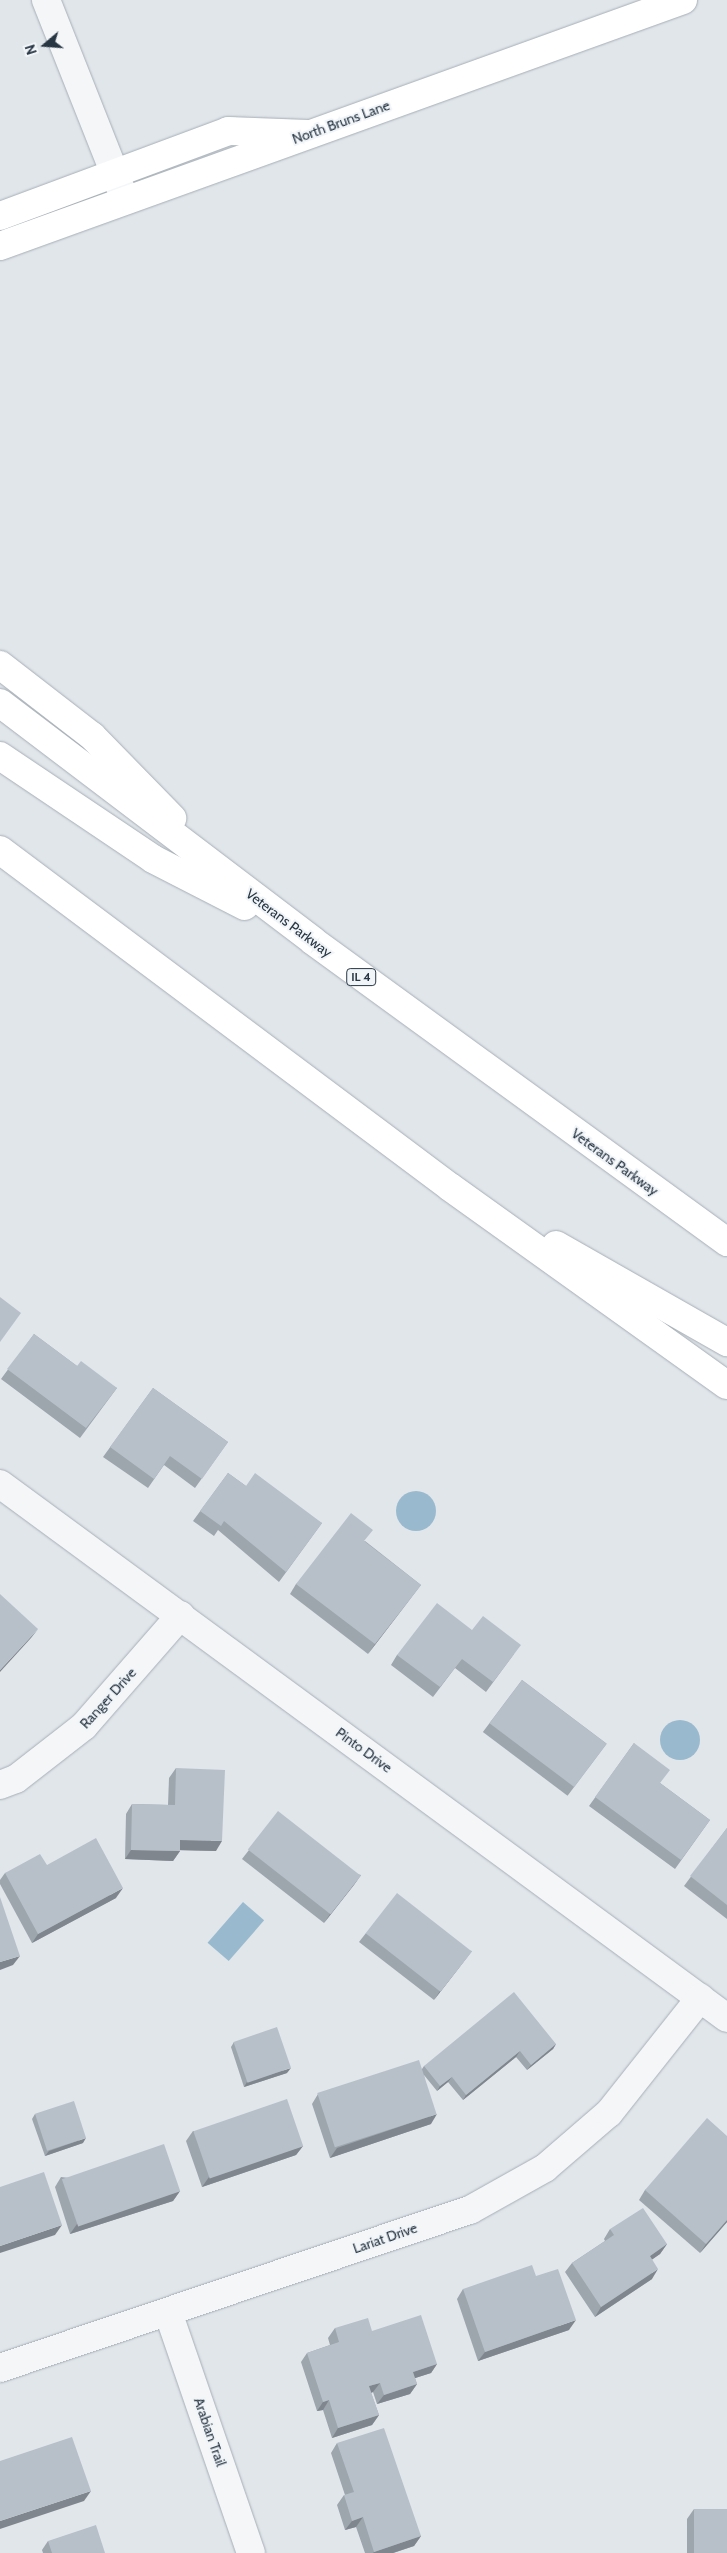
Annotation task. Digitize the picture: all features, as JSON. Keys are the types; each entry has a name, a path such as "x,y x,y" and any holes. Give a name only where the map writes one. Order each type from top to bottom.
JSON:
{"main road":[{"name":"North Bruns Lane","path":"0,246 683,0"},
{"path":"0,216 228,131 308,134"},
{"path":"0,665 92,736 234,882"},
{"name":"Veterans Parkway","path":"0,704 313,941 727,1242"},
{"path":"0,756 153,859 313,941"},
{"path":"0,850 450,1187 727,1385"},
{"path":"450,1187 688,1317 727,1342"}],"street":[{"path":"46,0 125,200"},
{"name":"Pinto Drive","path":"0,1484 181,1615 727,2018"},
{"name":"Ranger Drive","path":"0,1785 16,1779 84,1726 181,1615"},
{"name":"Lariat Drive","path":"0,2368 470,2210 545,2168 608,2113 700,1998"},
{"name":"Arabian Trail","path":"168,2312 251,2553"}],"water":[{"path":"420,1491 427,1494 433,1500 436,1511 435,1519 427,1528 420,1531 412,1531 405,1528 397,1519 396,1507 399,1500 408,1492"},
{"path":"684,1720 691,1723 697,1729 700,1740 699,1748 691,1757 684,1760 676,1760 669,1757 661,1748 660,1736 663,1729 672,1721"},
{"path":"243,1902 264,1920 229,1961 208,1943"}],"building":[{"path":"0,1297 21,1313 0,1342"},
{"path":"34,1334 77,1366 81,1361 117,1388 86,1428 7,1369"},
{"path":"153,1388 228,1442 202,1479 170,1456 154,1479 110,1447"},
{"path":"228,1473 246,1486 255,1473 322,1523 286,1572 224,1521 221,1526 200,1511"},
{"path":"351,1513 373,1530 364,1541 421,1585 375,1644 296,1584"},
{"path":"0,1594 38,1629 0,1670"},
{"path":"437,1603 472,1630 483,1616 521,1645 493,1682 462,1659 440,1687 397,1655"},
{"path":"522,1680 607,1744 574,1787 490,1723"},
{"path":"634,1743 670,1770 660,1783 710,1820 681,1860 595,1797"},
{"path":"176,1768 225,1770 222,1841 180,1840 180,1851 131,1850 132,1804 175,1805"},
{"path":"278,1811 361,1876 331,1914 248,1850"},
{"path":"727,1828 727,1905 690,1876"},
{"path":"96,1838 123,1888 38,1934 5,1873 40,1854 47,1865"},
{"path":"397,1893 472,1951 440,1992 366,1933"},
{"path":"0,1897 20,1956 0,1962"},
{"path":"514,1992 556,2044 531,2065 520,2051 466,2095 452,2077 440,2086 424,2066"},
{"path":"277,2027 291,2068 248,2083 234,2042"},
{"path":"419,2060 437,2114 335,2147 317,2093"},
{"path":"287,2099 303,2146 210,2179 193,2131"},
{"path":"74,2101 86,2138 47,2151 35,2114"},
{"path":"707,2118 727,2136 727,2220 706,2244 645,2190"},
{"path":"164,2144 180,2191 78,2226 62,2179"},
{"path":"44,2172 62,2225 0,2246 0,2187"},
{"path":"643,2208 667,2244 650,2256 658,2269 601,2307 572,2263 614,2235 610,2229"},
{"path":"532,2265 536,2276 558,2269 576,2320 485,2352 463,2289"},
{"path":"421,2315 437,2364 413,2372 417,2384 384,2395 380,2383 369,2386 379,2415 338,2428 329,2400 323,2402 307,2353 339,2342 335,2328 368,2318 372,2331"},
{"path":"384,2428 421,2536 374,2552 363,2517 352,2521 344,2495 354,2492 337,2443"},
{"path":"72,2437 91,2491 0,2521 0,2461"},
{"path":"694,2509 727,2509 727,2553 694,2553"},
{"path":"96,2525 105,2553 52,2553 48,2541"}]}
